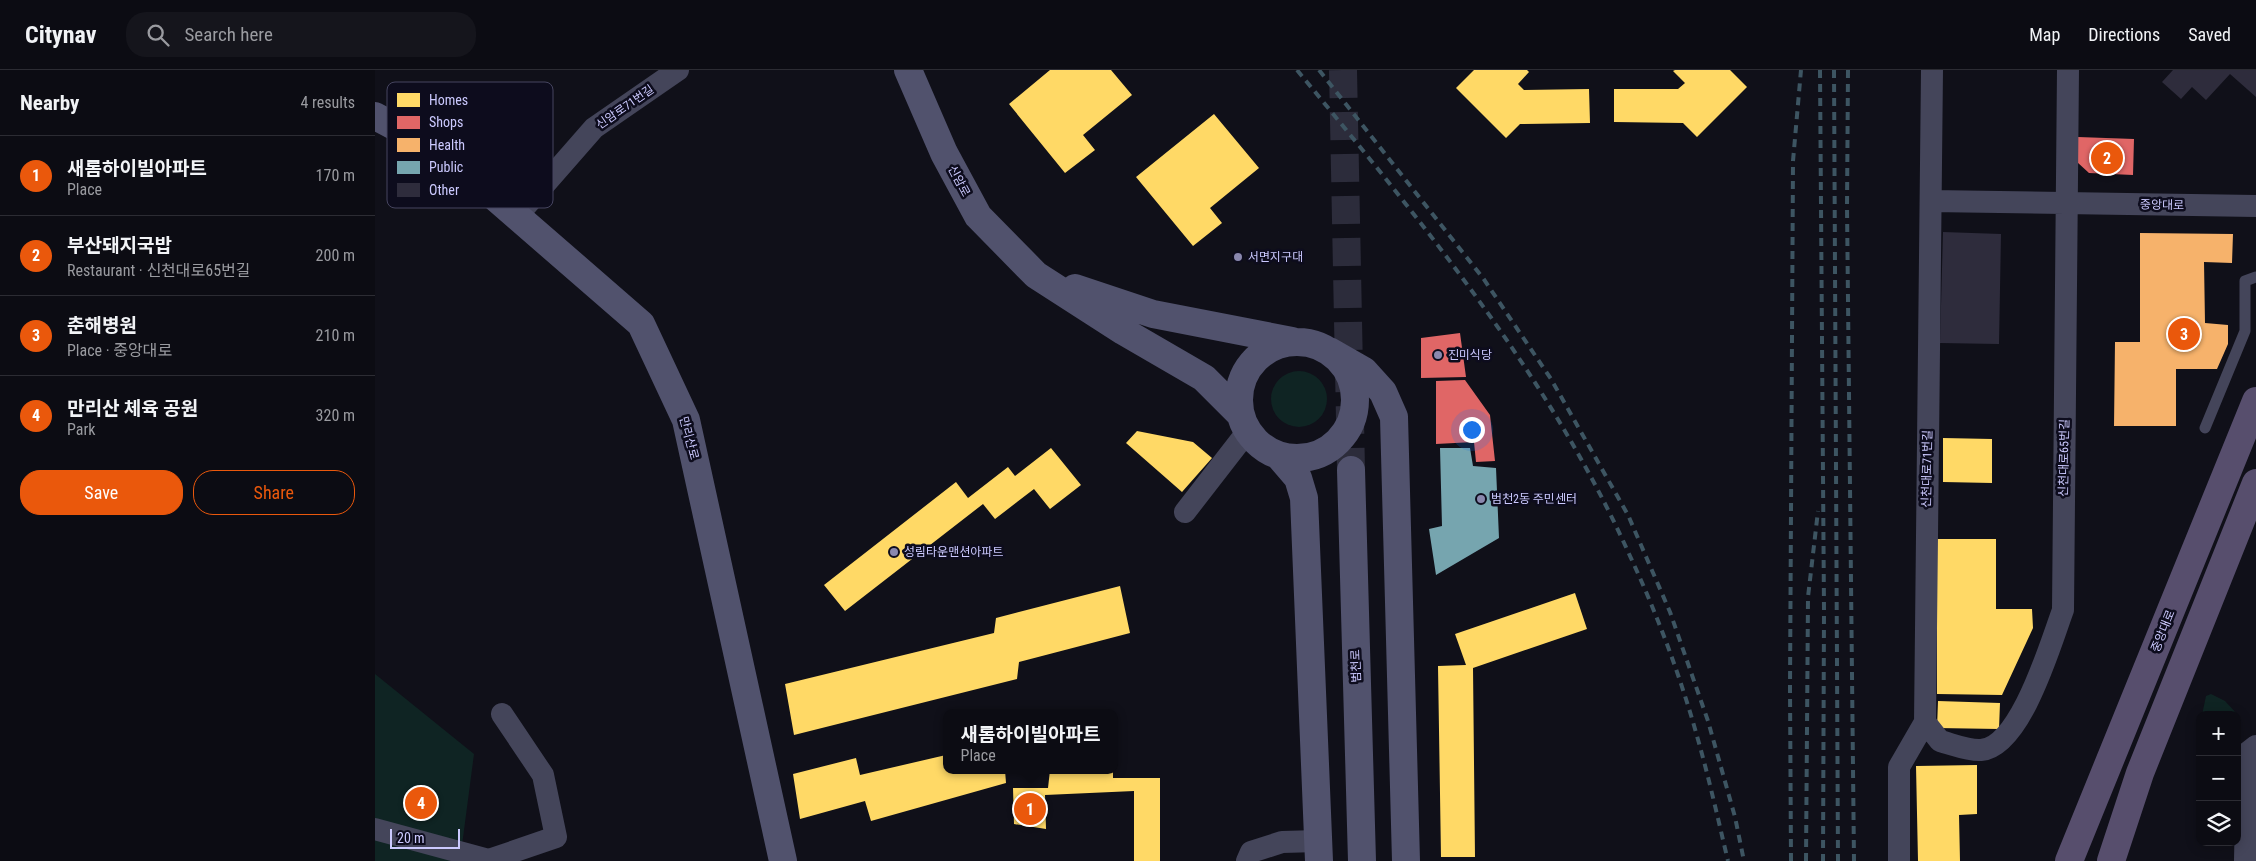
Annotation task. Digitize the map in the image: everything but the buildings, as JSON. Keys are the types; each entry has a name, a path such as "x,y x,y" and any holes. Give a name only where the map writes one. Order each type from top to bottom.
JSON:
{"main road":[{"name":"신암로","path":"908,70 944,153 978,216 1036,275"},
{"name":"만리산로","path":"375,116 387,122"},
{"name":"만리산로","path":"508,208 641,324 686,420 783,861"},
{"path":"1036,275 1153,314 1292,341 1312,343 1364,371 1383,392 1395,417 1406,861"},
{"path":"1036,275 1123,331 1204,378 1243,422 1261,446 1279,456 1298,478 1303,498 1318,851"},
{"path":"1243,422 1238,393 1244,374 1256,358 1272,346 1292,341"},
{"path":"1279,456 1297,458 1316,455 1332,447 1345,433 1353,416 1356,398 1352,380 1343,363 1329,351"},
{"name":"중앙대로","path":"2069,861 2256,401"},
{"name":"범천로","path":"1351,470 1362,861"},
{"path":"2111,861 2140,773 2256,483"}],"street":[{"name":"신암로71번길","path":"553,175 594,128 678,70"},
{"name":"신천대로71번길","path":"1899,861 1899,767 1925,722 1932,70"},
{"name":"신천대로65번길","path":"1925,722 1940,742 1982,750 2006,738 2034,689 2063,610 2068,70"},
{"name":"중앙대로","path":"1931,201 2256,206"},
{"name":"신암로71번길","path":"517,216 524,208"},
{"path":"1185,512 1243,422"},
{"path":"375,829 489,860 556,837 543,775 502,714"},
{"path":"2245,861 2247,753 2256,746"},
{"path":"1247,861 1251,852 1282,842 1318,851"}],"lane":[{"path":"2205,428 2245,331 2245,281 2256,277"}],"green space":[{"path":"1299,371 1310,373 1319,379 1325,388 1327,399 1325,410 1319,419 1310,425 1299,427 1288,425 1279,419 1273,410 1271,399 1273,388 1279,379 1288,373"},
{"path":"375,674 474,754 461,853 456,861 375,861"},
{"path":"2211,694 2225,701 2234,711 2203,711 2206,696"}],"tunnel":[{"path":"1343,70 1351,470"}],"railway":[{"path":"1297,70 1436,243 1480,302 1522,363 1598,489 1659,622 1690,713 1728,861"},
{"path":"1319,70 1483,278 1551,379 1628,515 1670,612 1708,721 1735,817 1744,861"},
{"path":"1791,861 1793,161 1801,70"},
{"path":"1820,70 1824,610 1823,861"},
{"path":"1834,70 1838,861"},
{"path":"1848,70 1847,207 1854,861"},
{"path":"1806,861 1808,597 1818,511"}],"place":[{"name":"부산돼지국밥","path":"2107,158"},
{"name":"서면지구대","path":"1238,257"},
{"name":"춘해병원","path":"2184,334"},
{"name":"진미식당","path":"1438,355"},
{"name":"범천2동 주민센터","path":"1481,499"},
{"name":"성림타운맨션아파트","path":"894,552"},
{"name":"만리산 체육 공원","path":"421,803"},
{"name":"새롬하이빌아파트","path":"1030,809"}]}
